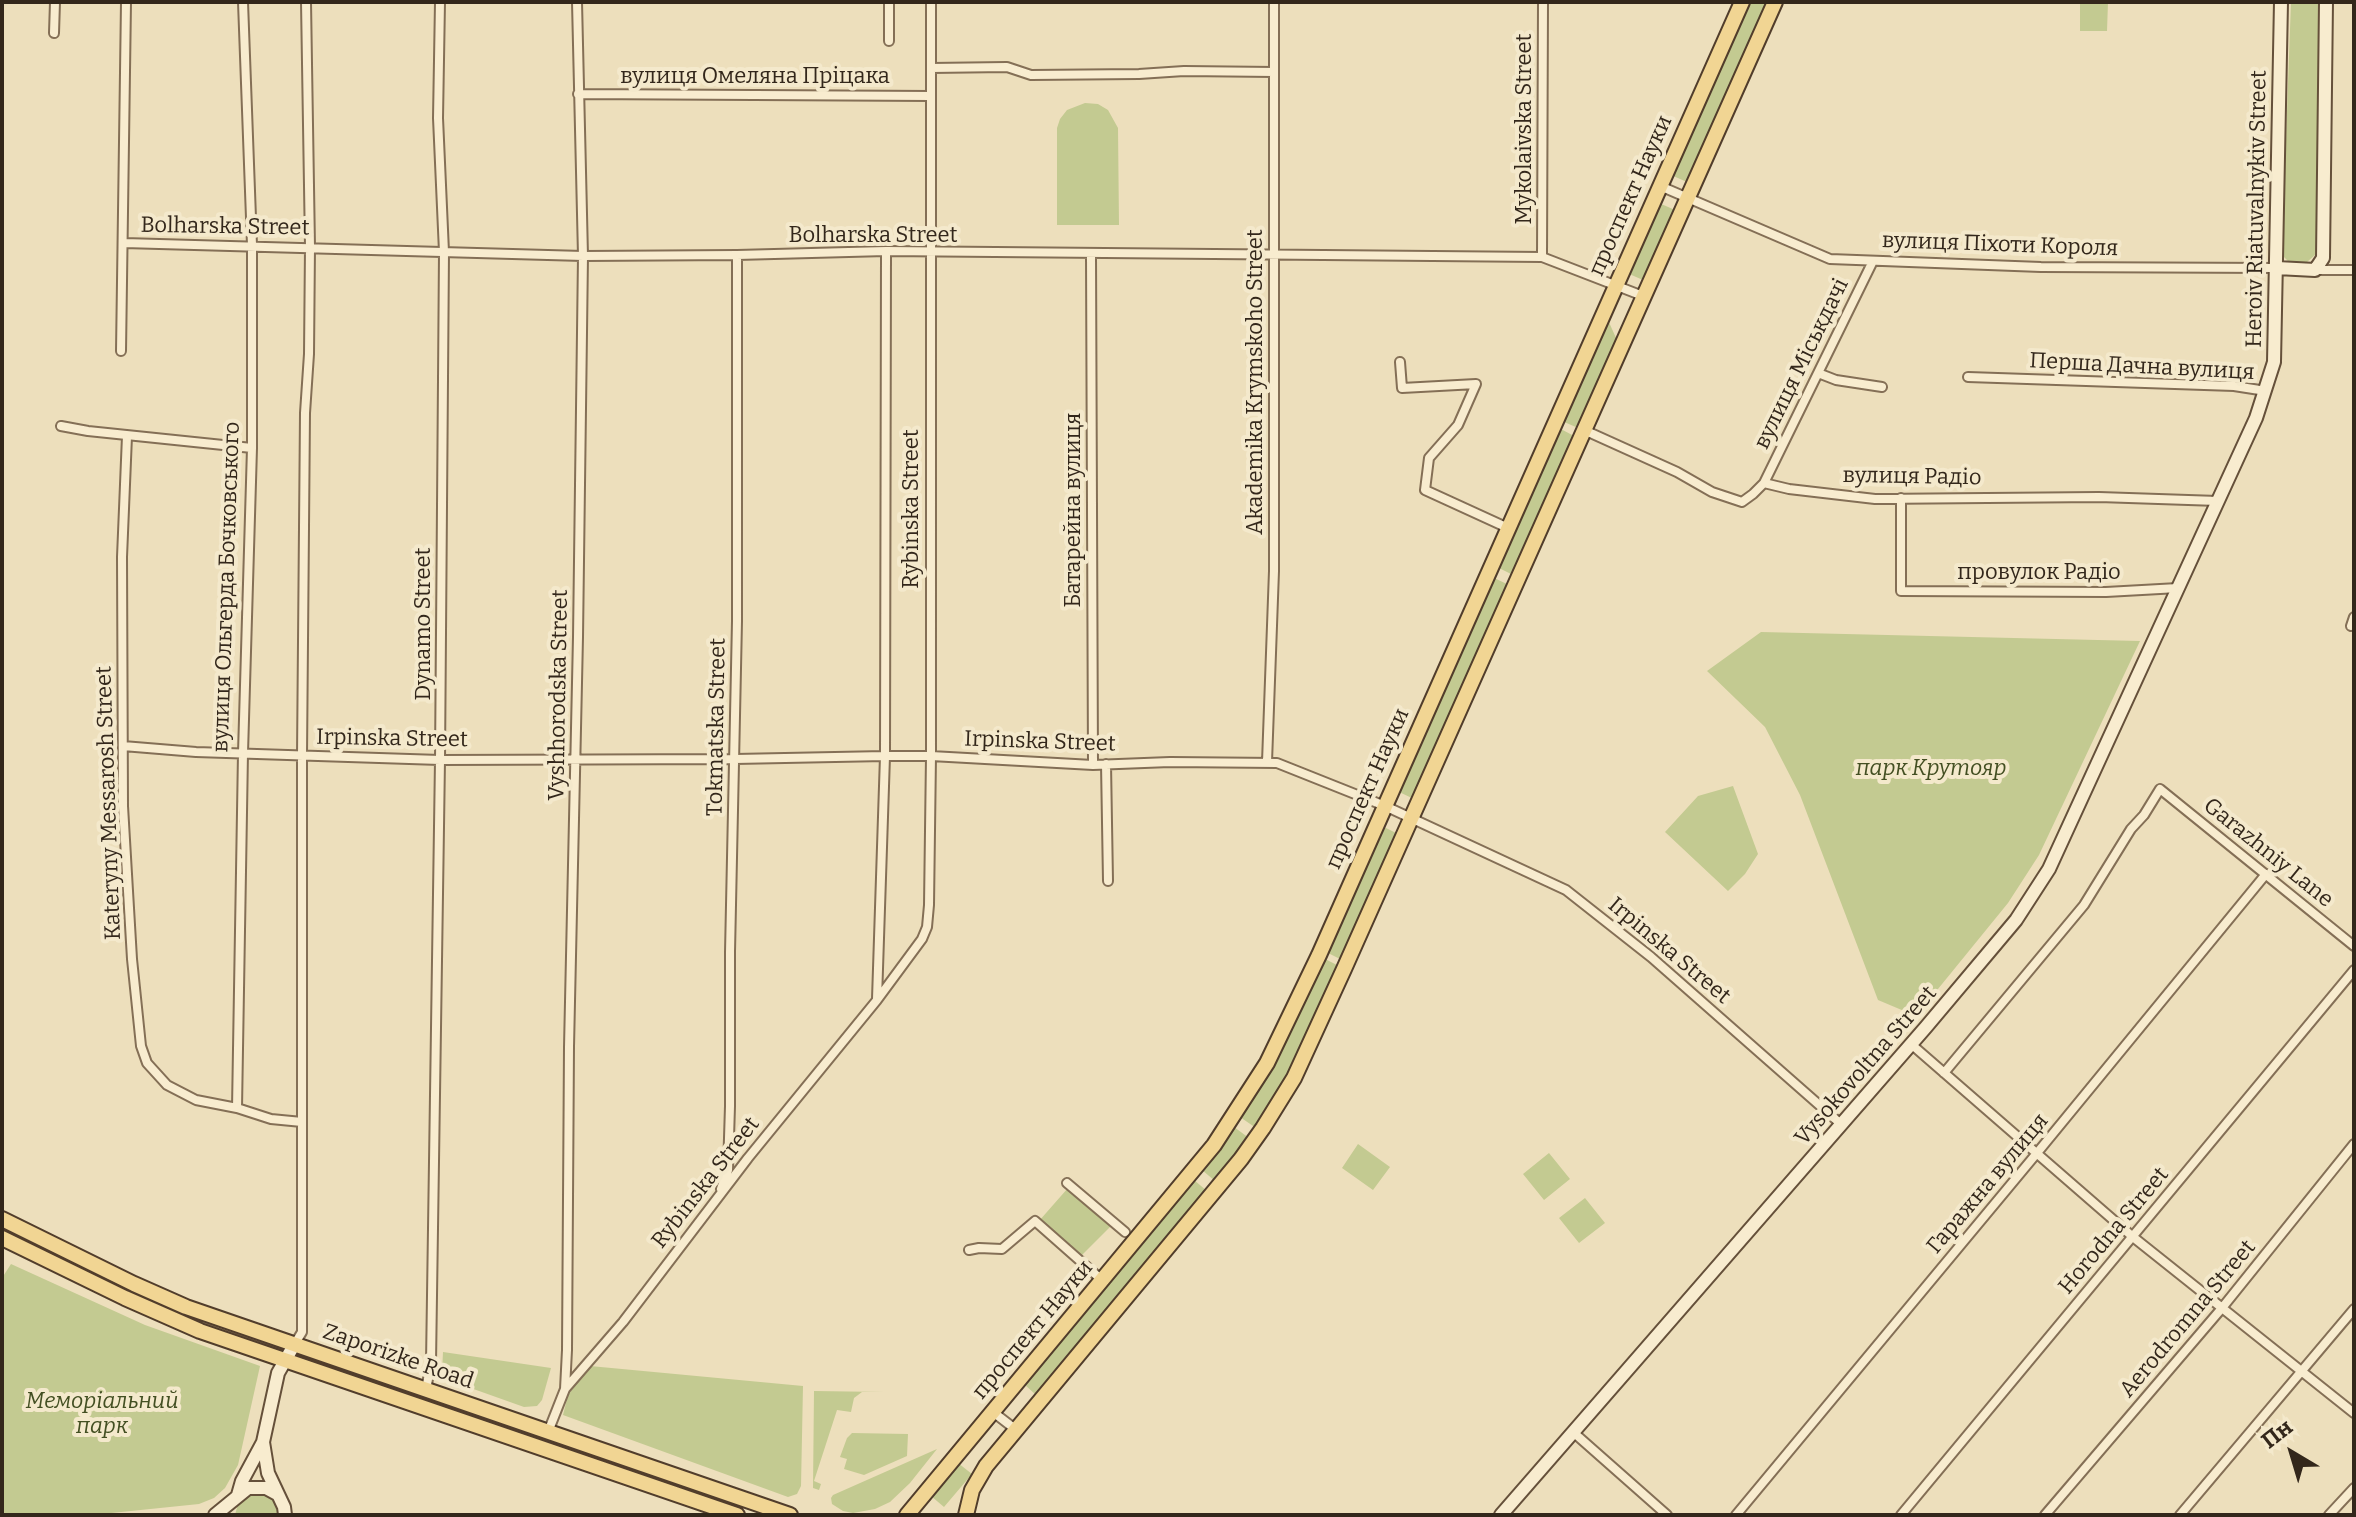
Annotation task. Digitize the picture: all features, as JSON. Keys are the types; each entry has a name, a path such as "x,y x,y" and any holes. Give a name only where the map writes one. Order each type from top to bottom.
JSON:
{"main road":[{"name":"проспект Науки","path":"907,1515 1214,1145 1253,1088 1319,955 1742,2"},
{"path":"966,1515 972,1490 981,1473 1214,1192 1254,1141 1294,1078 1775,2"},
{"name":"Heroiv Riatuvalnykiv Street","path":"2178,588 2266,391 2274,362 2281,2"},
{"path":"2315,270 2323,258 2325,245 2326,2"},
{"name":"вулиця Піхоти Короля","path":"2277,268 2315,270"},
{"name":"Vysokovoltna Street","path":"1501,1515 1842,1125 2016,920 2049,869 2178,588"},
{"name":"Zaporizke Road","path":"2,1219 186,1307 790,1515"},
{"name":"Zaporizke Road","path":"2,1238 176,1320 737,1515"},
{"path":"230,1515 242,1481 263,1442 278,1373 294,1345"},
{"path":"263,1442 268,1473 285,1515"},
{"path":"215,1515 254,1487 266,1488 277,1494"}],"street":[{"path":"54,33 55,2"},
{"path":"121,351 126,2"},
{"name":"вулиця Ольгерда Бочковського","path":"237,1108 252,448 252,245 243,2"},
{"path":"294,1345 302,1332 302,755 310,247 306,2"},
{"name":"Dynamo Street","path":"426,1390 431,1362 440,760 444,252 438,118 440,2"},
{"name":"Vyshhorodska Street","path":"565,1389 583,256 577,2"},
{"path":"889,2 889,41"},
{"name":"Rybinska Street","path":"565,1389 623,1322 800,1092 877,1000 922,939 927,927 931,756 931,2"},
{"name":"Akademika Krymskoho Street","path":"1267,762 1274,571 1274,2"},
{"name":"Mykolaivska Street","path":"1542,257 1543,2"},
{"path":"931,68 1007,67 1031,75 1274,72"},
{"name":"вулиця Омеляна Пріцака","path":"578,94 931,96"},
{"name":"вулиця Піхоти Короля","path":"1660,186 1830,259 2123,269 2277,268"},
{"name":"Bolharska Street","path":"124,243 583,256 886,251 1542,257 1643,296"},
{"name":"Rybinska Street","path":"877,1000 885,756 886,251"},
{"name":"Батарейна вулиця","path":"1091,254 1093,765"},
{"name":"Tokmatska Street","path":"717,1198 728,1170 737,621 737,255"},
{"name":"вулиця Міськдачі","path":"1764,483 1873,261"},
{"name":"вулиця Піхоти Короля","path":"2315,270 2354,270"},
{"path":"1400,362 1402,388 1476,384 1458,425 1429,458 1425,490 1508,528"},
{"path":"1818,373 1836,380 1882,387"},
{"name":"Перша Дачна вулиця","path":"1968,377 2234,386 2266,391"},
{"path":"61,426 252,448"},
{"path":"1584,430 1677,472 1712,492 1742,502 1764,483"},
{"name":"Kateryny Messarosh Street","path":"127,436 122,557 123,806 132,959 141,1046 147,1063 167,1085 196,1100 237,1108"},
{"name":"вулиця Радіо","path":"1764,483 1850,497 2083,497 2218,501"},
{"name":"провулок Радіо","path":"1901,498 1901,591 2106,592 2178,588"},
{"name":"Irpinska Street","path":"123,746 196,752 440,760 931,756 1093,765 1277,763 1385,806 1566,890 1651,957 1842,1125"},
{"path":"1106,764 1108,881"},
{"name":"Garazhniy Lane","path":"1944,1073 2084,905 2160,789 2354,946"},
{"name":"Гаражна вулиця","path":"1736,1515 2266,874"},
{"name":"Horodna Street","path":"1901,1515 2354,970"},
{"path":"1911,1044 2133,1237 2354,1413"},
{"path":"237,1108 271,1119 302,1122"},
{"name":"Aerodromna Street","path":"2045,1515 2222,1308 2354,1144"},
{"path":"1067,1183 1125,1232"},
{"path":"969,1250 1002,1249 1035,1221 1103,1281"},
{"path":"2180,1515 2354,1309"},
{"path":"548,1432 565,1389"},
{"path":"993,1412 1015,1429"},
{"path":"1573,1432 1667,1515"},
{"path":"2329,1515 2354,1488"}],"green space":[{"path":"1748,2 1767,2 1687,182 1671,175"},
{"path":"2080,2 2108,2 2107,31 2080,31"},
{"path":"2291,2 2320,2 2318,242 2315,255 2307,262 2300,263 2288,261 2282,249"},
{"path":"1085,103 1098,104 1108,110 1118,128 1119,225 1057,225 1057,128 1067,110"},
{"path":"1659,203 1675,210 1643,280 1627,273"},
{"path":"1607,318 1617,340 1578,428 1562,421"},
{"path":"1559,428 1574,436 1513,575 1497,567"},
{"path":"1492,577 1509,585 1414,799 1397,791"},
{"name":"парк Крутояр","path":"1761,632 2140,641 2039,855 2008,903 1916,1016 1878,1000 1800,795 1765,727 1707,671"},
{"path":"1733,786 1758,854 1745,874 1728,891 1665,832 1698,796"},
{"path":"1382,826 1398,834 1342,960 1326,952"},
{"path":"1323,958 1339,966 1289,1075 1256,1128 1240,1117"},
{"path":"1234,1127 1249,1138 1215,1181 1202,1170"},
{"path":"1358,1144 1390,1167 1373,1190 1342,1168"},
{"path":"1549,1153 1570,1179 1544,1200 1523,1174"},
{"path":"1194,1180 1207,1191 1036,1395 1024,1384"},
{"path":"1068,1188 1112,1225 1080,1257 1039,1221"},
{"path":"1585,1198 1605,1223 1579,1243 1559,1218"},
{"name":"Меморіальний парк","path":"11,1264 145,1325 260,1366 238,1465 225,1488 214,1498 199,1504 92,1515 2,1515 2,1278"},
{"path":"443,1352 551,1368 542,1400 537,1406 524,1407 451,1381 442,1373"},
{"path":"590,1366 803,1386 801,1486 797,1494 788,1497 563,1415 568,1395"},
{"path":"814,1391 884,1392 862,1392 854,1398 851,1412 837,1410 814,1481 821,1484 819,1490 813,1488"},
{"path":"852,1433 908,1434 907,1456 864,1475 844,1469 847,1459 840,1457"},
{"path":"937,1449 890,1502 875,1509 853,1513 832,1504 833,1495"},
{"path":"958,1463 972,1474 944,1507 931,1496"},
{"path":"252,1492 267,1493 278,1502 281,1515 235,1515 239,1500"}]}
